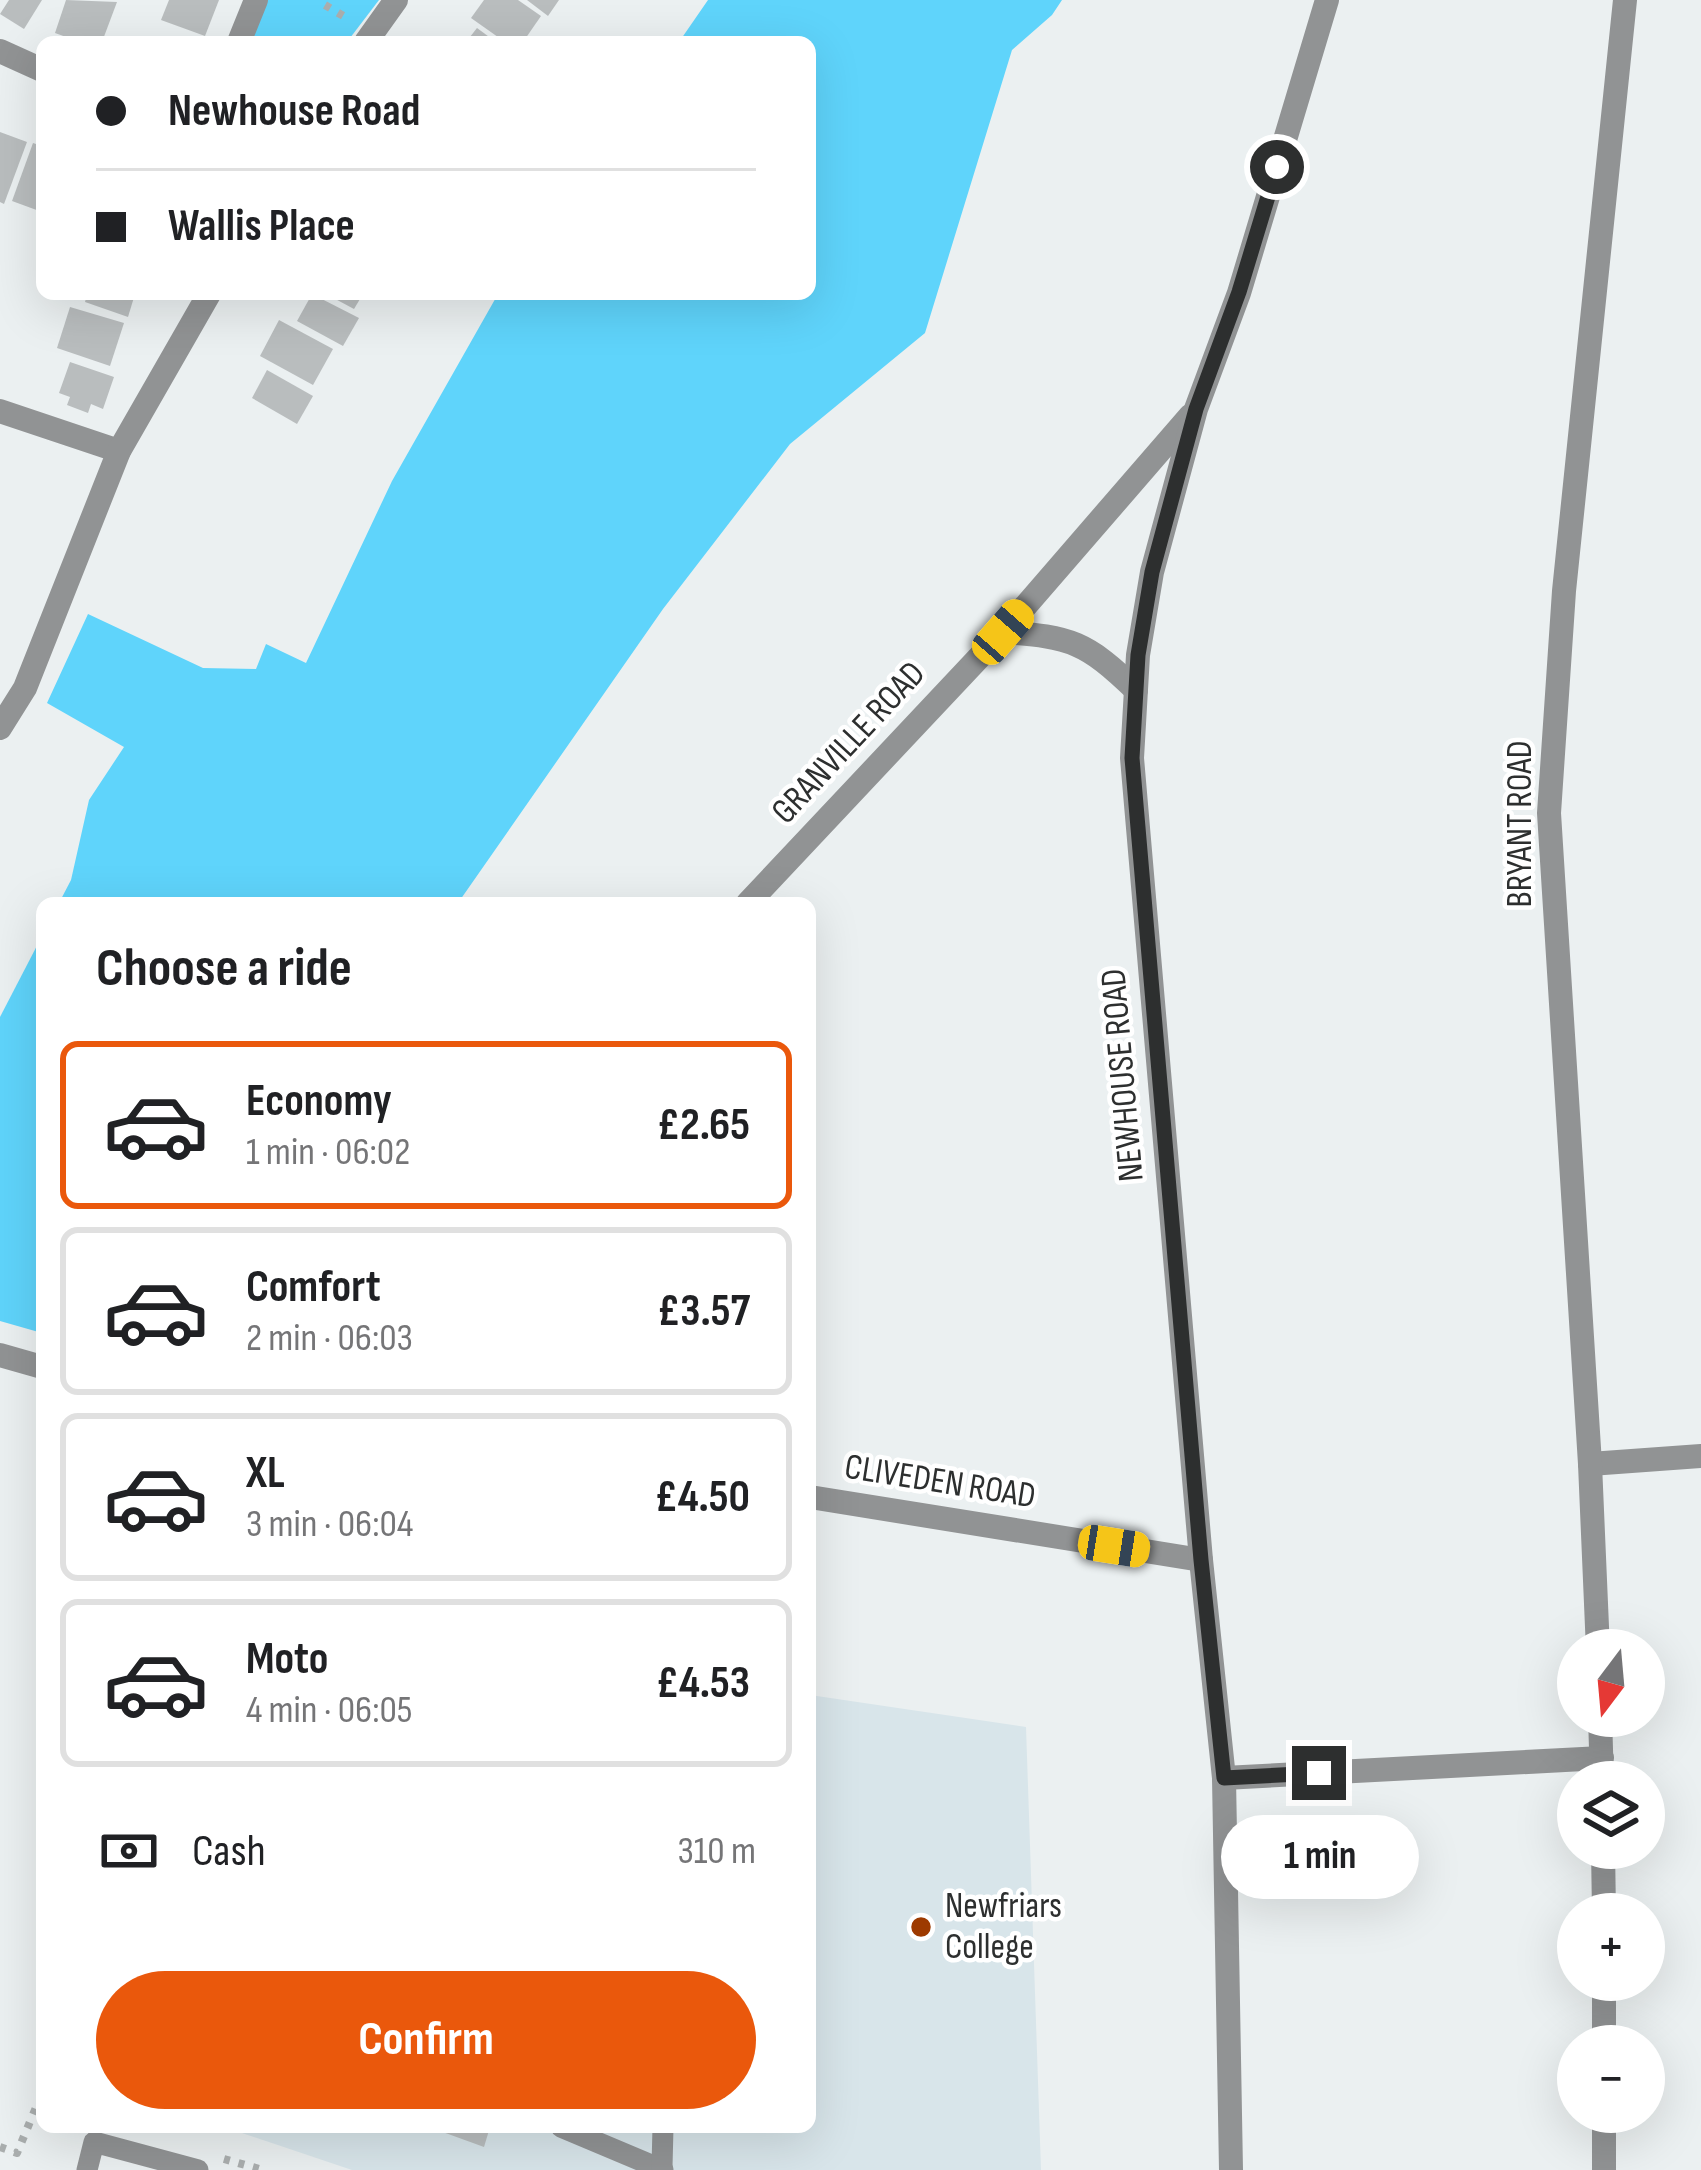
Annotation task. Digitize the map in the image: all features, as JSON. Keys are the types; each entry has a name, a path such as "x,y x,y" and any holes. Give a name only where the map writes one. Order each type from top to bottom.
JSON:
{"street":[{"path":"241,36 256,0"},
{"path":"371,36 395,0"},
{"name":"NEWHOUSE ROAD","path":"1231,2170 1224,1778 1132,758 1152,572 1196,409 1239,292 1327,0"},
{"name":"BRYANT ROAD","path":"1597,1629 1549,813 1564,591 1625,0"},
{"path":"0,51 36,67"},
{"path":"0,728 25,688 119,451 206,300"},
{"name":"GRANVILLE ROAD","path":"754,897 1003,632 1196,409"},
{"path":"0,411 119,451"},
{"path":"1003,632 1056,635 1096,651 1136,690"},
{"path":"0,1355 36,1365"},
{"path":"1590,1464 1701,1456"},
{"name":"CLIVEDEN ROAD","path":"816,1499 1201,1560"},
{"path":"1224,1778 1557,1771"},
{"path":"1604,2133 1604,2170"}],"lane":[{"path":"576,2133 663,2169 663,2133"},
{"path":"87,2170 94,2142 159,2165 199,2170"}],"path":[{"path":"0,2147 17,2153 36,2110"}],"shaded area":[{"path":"266,0 379,0 352,36 252,36"},
{"path":"708,0 1062,0 1012,50 925,333 790,444 663,609 462,897 62,897 71,880 89,800 124,747 47,703 88,614 203,668 256,669 266,644 306,663 392,481 495,300 816,300 816,36 683,36"},
{"path":"36,948 36,1331 0,1321 0,1017"},
{"name":"Newfriars College","path":"816,1696 1026,1727 1041,2170 352,2170 242,2133 816,2133"}],"building":[{"path":"9,0 42,0 24,29 0,14"},
{"path":"66,0 117,2 104,36 55,33"},
{"path":"169,0 219,0 205,36 161,20"},
{"path":"484,0 518,0 541,16 527,36 496,36 471,18"},
{"path":"527,0 559,0 548,16"},
{"path":"0,132 27,142 4,204 0,202"},
{"path":"33,143 36,144 36,210 12,201"},
{"path":"86,300 133,300 128,317"},
{"path":"309,300 324,300 359,318 343,346 297,321"},
{"path":"337,300 359,300 354,309"},
{"path":"70,307 124,323 110,366 57,348"},
{"path":"279,320 333,349 313,385 260,356"},
{"path":"70,362 114,377 103,409 91,404 88,413 67,405 70,397 59,393"},
{"path":"267,370 313,396 297,424 252,398"},
{"path":"446,2133 488,2133 484,2147"}],"place":[{"name":"Newfriars College","path":"921,1927"}],"route":[{"path":"1277,167 1239,292 1196,409 1152,572 1138,655 1132,758 1224,1778 1319,1773"}]}
